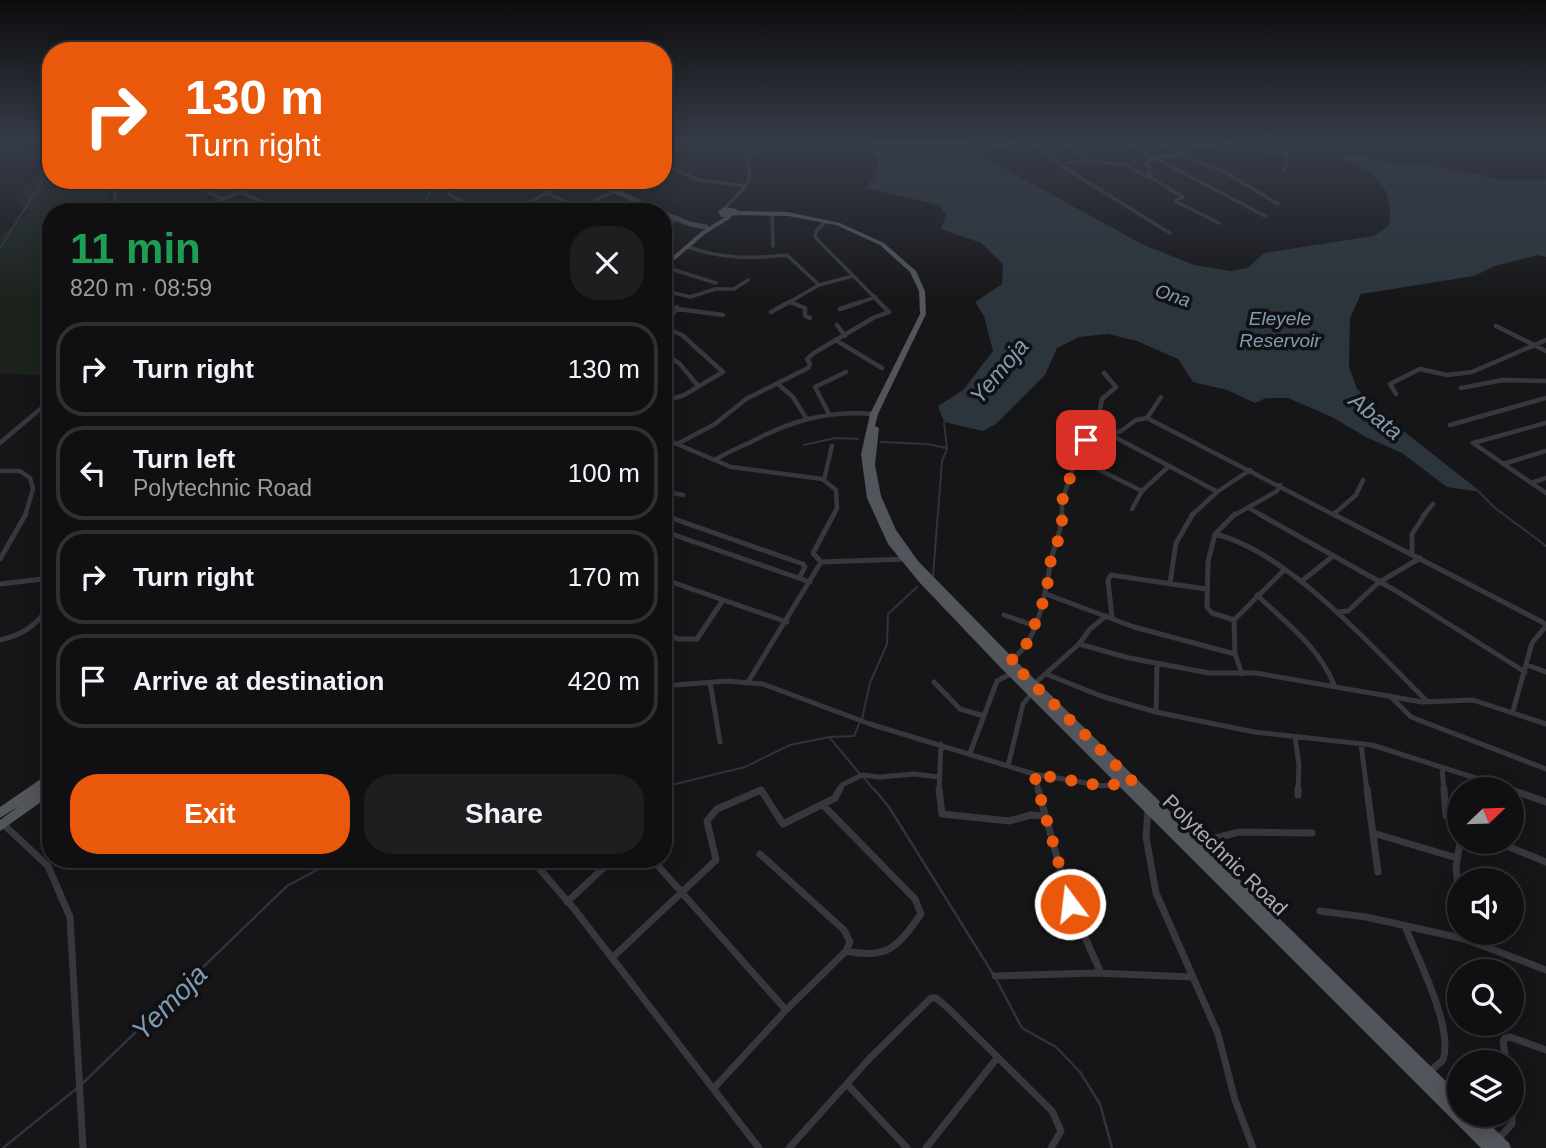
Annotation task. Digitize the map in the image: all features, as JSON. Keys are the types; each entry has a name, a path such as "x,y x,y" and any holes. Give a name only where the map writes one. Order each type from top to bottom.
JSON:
{"main road":[{"path":"620,194 641,203"},
{"path":"672,258 730,211"},
{"name":"Polytechnic Road","path":"730,211 827,221 865,234 890,249 913,271 922,291 924,307 921,322 874,414 865,449 866,478 874,508 891,542 1010,661 1033,689 1128,783 1196,843 1447,1093"},
{"name":"Polytechnic Road","path":"730,211 797,214 855,227 885,242 901,254 925,283 930,304 926,323 880,415 871,454 872,477 880,507 907,558 1012,673 1033,689"},
{"path":"672,217 708,227"},
{"name":"Polytechnic Road","path":"1128,783 1148,810 1497,1145"},
{"path":"1,821 42,785"},
{"path":"1,821 42,795"},
{"path":"1481,1127 1497,1145"}],"street":[{"path":"210,194 222,199"},
{"path":"213,203 236,194"},
{"path":"243,194 264,203"},
{"path":"449,194 466,203"},
{"path":"527,203 545,194 569,203"},
{"path":"589,203 609,194"},
{"path":"730,211 743,194"},
{"path":"1107,194 1170,233"},
{"path":"1177,194 1183,197 1174,200 1178,203 1219,223"},
{"path":"1221,194 1265,216"},
{"path":"1260,194 1278,204"},
{"path":"630,203 634,200"},
{"path":"772,214 773,246"},
{"path":"672,222 676,219"},
{"path":"827,221 816,231 815,237 894,317"},
{"path":"683,249 719,257 732,255 752,259 787,255 819,285"},
{"path":"672,269 716,283"},
{"path":"771,312 819,285 853,276"},
{"path":"672,292 690,297 715,289 734,289 748,280"},
{"path":"840,309 876,297"},
{"path":"790,302 805,308 806,316 810,318"},
{"path":"672,307 723,315"},
{"path":"672,314 677,307"},
{"path":"679,443 715,424 746,398 808,368 810,364 807,359 873,318 889,312"},
{"path":"836,325 845,336"},
{"path":"1496,326 1546,351"},
{"path":"672,330 679,331 711,366 723,372 684,396 672,399"},
{"path":"1396,394 1391,391 1390,384 1417,369 1447,375 1472,372 1546,340"},
{"path":"837,341 882,368"},
{"path":"672,360 698,386"},
{"path":"829,414 815,387 846,372"},
{"path":"1104,373 1116,387 1102,398 1098,419 1110,434 1216,491"},
{"path":"1461,388 1503,380 1546,381"},
{"path":"778,384 793,397 806,418"},
{"path":"1147,418 1161,397"},
{"path":"1450,425 1546,398"},
{"path":"0,443 42,408"},
{"path":"715,460 763,433 806,418 849,411 874,414"},
{"path":"1010,661 1024,650 1035,626 1046,594 1051,559 1062,530 1062,501 1086,440 1122,430 1139,418 1147,418 1335,513 1546,625 1532,643 1513,711"},
{"path":"1546,423 1473,443 1546,492"},
{"path":"672,441 715,460 750,470 824,480 832,485 839,496 833,518 813,553 821,562"},
{"path":"824,480 832,446"},
{"path":"1503,464 1546,450"},
{"path":"1077,459 1142,491"},
{"path":"1132,509 1142,491 1168,467"},
{"path":"0,471 11,470 25,474 29,478 33,494 23,520 0,559"},
{"path":"1170,583 1171,553 1195,509 1216,491 1250,470"},
{"path":"1531,483 1546,478"},
{"path":"1335,513 1356,495 1363,480"},
{"path":"1234,620 1208,610 1206,589 1211,542 1227,519 1278,491 1280,485"},
{"path":"672,493 683,495"},
{"path":"1412,553 1412,534 1433,503"},
{"path":"1249,508 1526,668 1546,672"},
{"path":"672,518 803,564 805,567 799,578"},
{"path":"672,534 810,582"},
{"path":"1215,534 1234,539 1302,581 1338,612 1427,702"},
{"path":"1302,581 1333,556"},
{"path":"821,562 907,558"},
{"path":"1338,612 1348,611 1380,582 1420,558"},
{"path":"748,682 787,622 821,562"},
{"path":"1242,674 1235,654 1234,620 1284,570"},
{"path":"1109,617 1108,580 1111,575 1206,589"},
{"path":"0,584 42,579"},
{"path":"672,582 774,615 787,622"},
{"path":"1046,594 1134,627 1235,654"},
{"path":"1257,595 1317,656 1333,678 1334,685"},
{"path":"672,637 697,639 723,600"},
{"path":"0,640 29,628 42,615"},
{"path":"1004,615 1035,626"},
{"path":"1008,766 1023,704 1033,689 1079,644 1090,629 1109,617"},
{"path":"1079,644 1217,674 1242,674 1334,685 1427,702 1473,700 1546,724"},
{"path":"1156,712 1157,663"},
{"path":"970,753 997,681 1012,673"},
{"path":"1046,674 1101,696 1156,712 1244,730 1384,748 1472,777"},
{"path":"710,682 720,742"},
{"path":"672,685 748,682 790,693 854,718 1034,774 1103,786 1128,783"},
{"path":"934,682 960,709 984,716"},
{"path":"1390,696 1411,717 1546,769"},
{"path":"1295,737 1300,765 1298,795"},
{"path":"941,744 940,811 946,815 1009,821 1031,815 1044,816"},
{"path":"1361,744 1378,872"},
{"path":"1442,767 1447,817"},
{"path":"612,958 683,894 716,860 707,821 717,809 761,790 783,824 838,796 842,785 860,776 914,774 939,777"},
{"path":"1034,774 1076,922 1101,973"},
{"path":"1524,794 1546,802"},
{"path":"823,805 915,899 921,909 921,914 912,927 882,955 868,957 846,951"},
{"path":"1148,810 1146,839 1155,883 1176,943 1217,1029 1234,1095 1253,1148"},
{"path":"1,821 42,860"},
{"path":"1196,843 1223,832 1237,830 1312,833"},
{"path":"1373,833 1457,858"},
{"path":"1524,853 1546,862"},
{"path":"714,1088 786,1010 846,951 850,937 760,854"},
{"path":"1458,854 1458,868"},
{"path":"49,868 70,917 83,1148"},
{"path":"539,868 759,1148"},
{"path":"567,902 603,868"},
{"path":"660,868 786,1010"},
{"path":"1320,911 1447,933"},
{"path":"1405,926 1445,1040 1443,1060 1437,1069 1427,1074"},
{"path":"1486,945 1546,970"},
{"path":"995,976 1101,973 1191,977"},
{"path":"789,1148 931,998 936,998 948,1009 1056,1116 1060,1131 1051,1148"},
{"path":"1504,1050 1503,1041 1510,1037 1546,1050"},
{"path":"926,1148 997,1058"},
{"path":"847,1084 907,1148"},
{"path":"1497,1145 1510,1127"}],"shaded area":[{"path":"19,194 108,194 108,203 42,203 42,375 0,373 0,236 30,212 15,197"}],"water":[{"name":"Eleyele Reservoir","path":"890,194 1050,194 1142,244 1194,265 1231,271 1248,268 1264,253 1374,236 1389,226 1389,201 1386,194 1546,194 1546,257 1538,255 1495,266 1474,276 1361,294 1350,318 1349,367 1357,389 1388,419 1481,492 1447,487 1402,453 1288,398 1266,398 1255,403 1227,390 1193,382 1178,359 1137,341 1108,334 1079,337 1057,348 1045,375 996,424 983,431 944,422 938,406 963,390 993,351 984,316 975,302 1002,284 1003,264 981,243 941,229 946,215 939,205"}],"waterway":[{"path":"0,248 34,194"},
{"path":"424,203 429,194"},
{"name":"Yemoja","path":"933,576 942,461 947,449 944,423"},
{"path":"804,445 835,438 858,439"},
{"path":"881,442 927,444 946,448"},
{"name":"Abata","path":"1479,492 1495,508 1546,546"},
{"name":"Yemoja","path":"862,719 870,683 887,644 888,614 917,587"},
{"name":"Yemoja","path":"829,737 854,736 859,724"},
{"name":"Yemoja","path":"672,785 745,767 790,745 829,737"},
{"path":"829,737 860,774"},
{"path":"864,778 875,791"},
{"path":"874,789 889,807 993,974"},
{"name":"Yemoja","path":"83,1083 287,886 320,868"},
{"path":"996,979 1022,1028 1056,1047 1080,1072 1100,1104 1112,1148"},
{"name":"Yemoja","path":"3,1148 76,1089"}],"route":[{"path":"1070,904 1034,774 1103,786 1133,782 1010,661 1024,650 1046,594 1051,559 1062,530 1062,501 1082,443 1086,440"}],"water label":[{"name":"Ona","path":"1173,295"}]}
